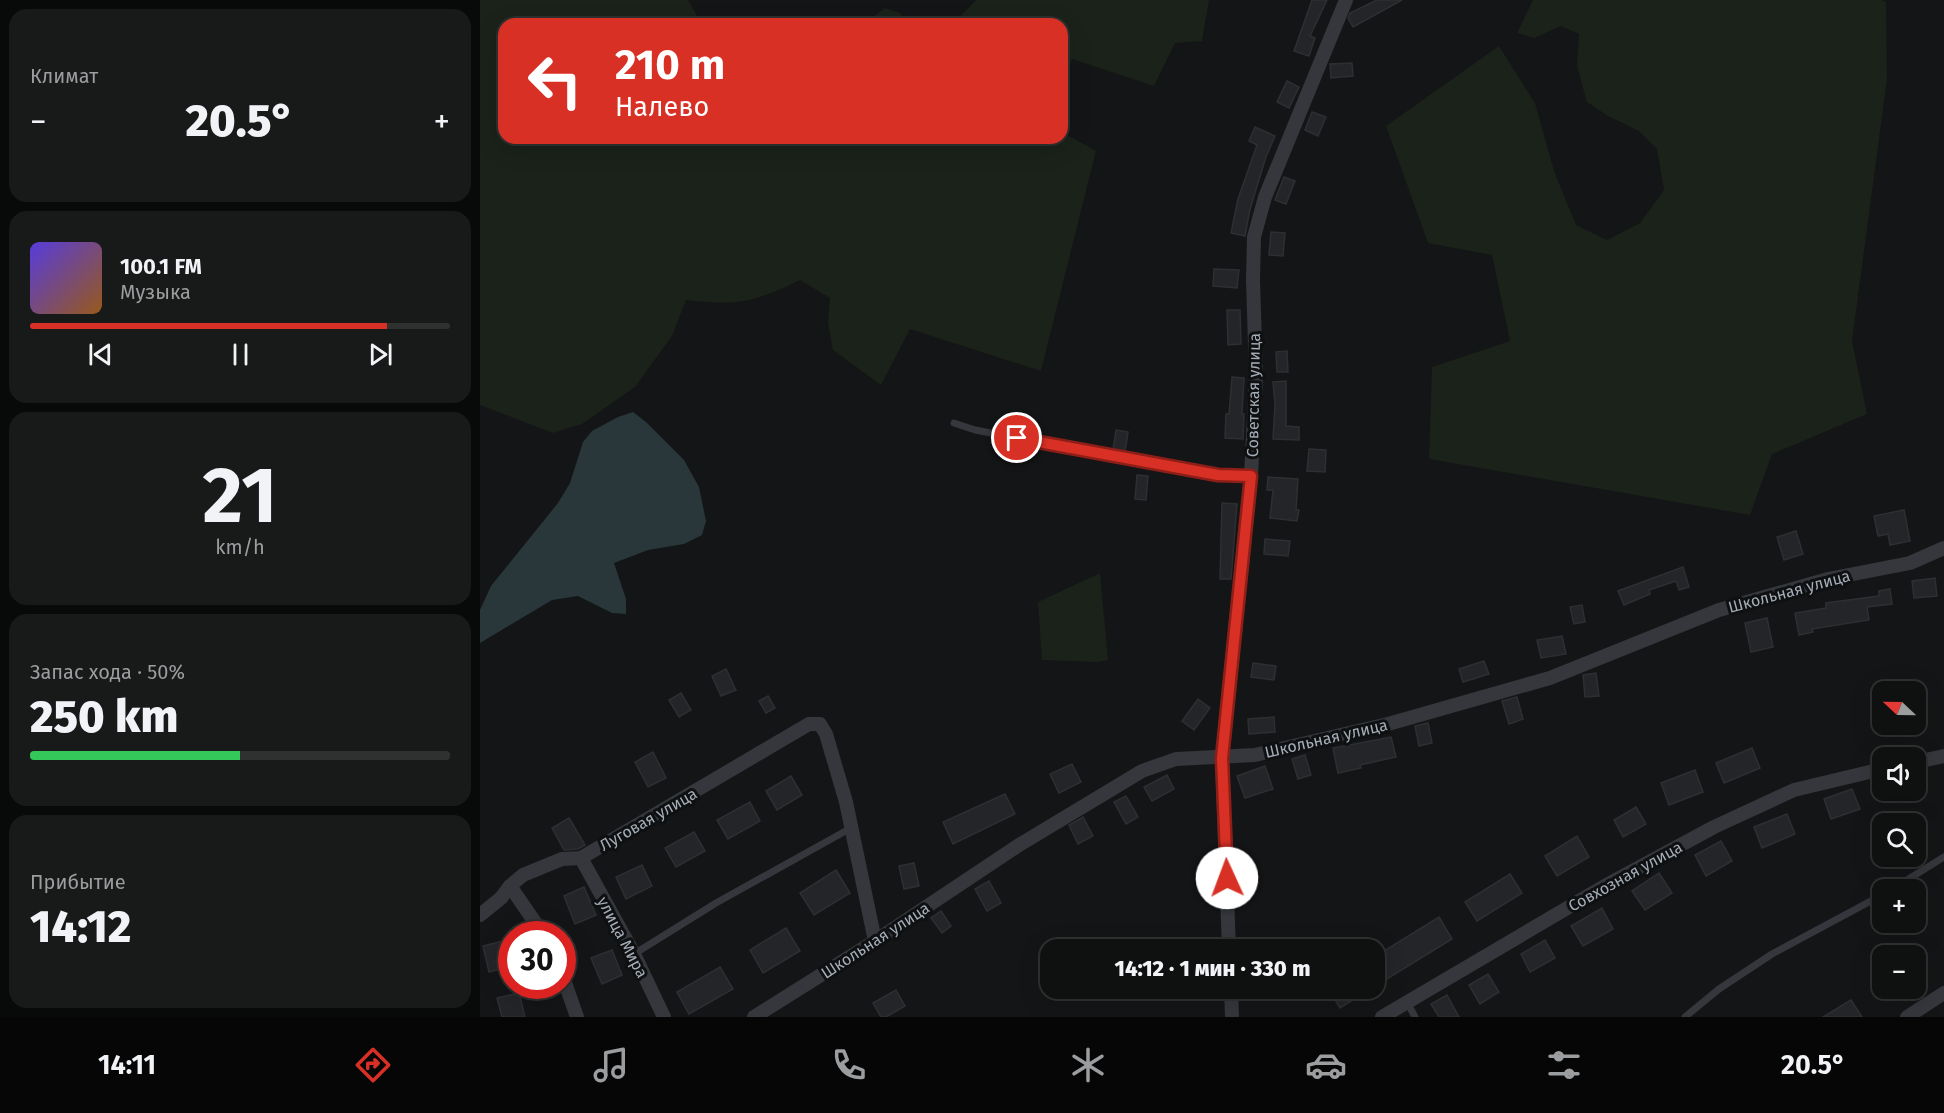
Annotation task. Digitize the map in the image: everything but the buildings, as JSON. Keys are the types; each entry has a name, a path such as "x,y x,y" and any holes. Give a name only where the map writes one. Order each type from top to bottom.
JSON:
{"street":[{"name":"Советская улица","path":"1229,939 1222,758 1251,476 1256,377 1254,237 1265,197 1346,0"},
{"name":"Школьная улица","path":"754,1017 875,941 1019,845 1142,771 1176,759 1255,755 1388,724 1550,678 1719,610 1828,579 1910,563 1944,548"},
{"name":"Луговая улица","path":"480,915 501,898 522,875 562,859 581,858 809,724 820,724 826,734 846,801 851,828"},
{"path":"1926,760 1944,756"},
{"name":"Совхозная улица","path":"1382,1017 1603,887 1714,827 1794,790 1872,771"},
{"path":"851,828 875,941"},
{"name":"улица Мира","path":"581,858 634,954 664,1017"},
{"path":"510,886 534,921"},
{"path":"1907,1017 1944,993"},
{"path":"571,999 577,1017"},
{"path":"1231,999 1232,1017"}],"lane":[{"path":"954,423 975,430 1218,475 1251,476"},
{"path":"634,954 716,903 851,828"},
{"path":"1909,879 1944,857"},
{"path":"1685,1017 1719,989 1772,954 1872,900"},
{"path":"1407,1002 1414,1017"}],"shaded area":[{"path":"480,0 688,0 698,18 498,18 498,144 1068,144 1068,135 1096,151 1041,371 910,329 881,385 833,350 828,323 830,298 800,280 769,294 744,301 719,303 686,300 672,336 635,387 582,424 553,433 480,405"},
{"path":"976,0 1209,0 1202,41 1175,43 1154,86 1072,59 1068,70 1068,18 959,18"},
{"path":"1533,0 1881,0 1886,2 1887,79 1852,341 1867,414 1772,454 1750,515 1429,459 1432,367 1510,341 1492,255 1428,243 1386,126 1499,46 1535,103 1554,171 1576,225 1607,240 1640,223 1664,190 1657,149 1639,131 1608,116 1587,102 1577,66 1579,34 1561,26 1534,38 1517,33"},
{"path":"885,8 900,13 903,18 872,18"},
{"path":"633,412 684,460 699,487 706,521 702,535 684,544 648,550 614,563 626,599 626,614 612,613 578,596 552,600 480,643 480,610 491,586 558,503 570,483 583,442 592,431"},
{"path":"1100,573 1108,660 1098,662 1042,660 1038,602"}],"route":[{"path":"1017,438 1218,475 1251,476 1222,758 1227,878"}]}
